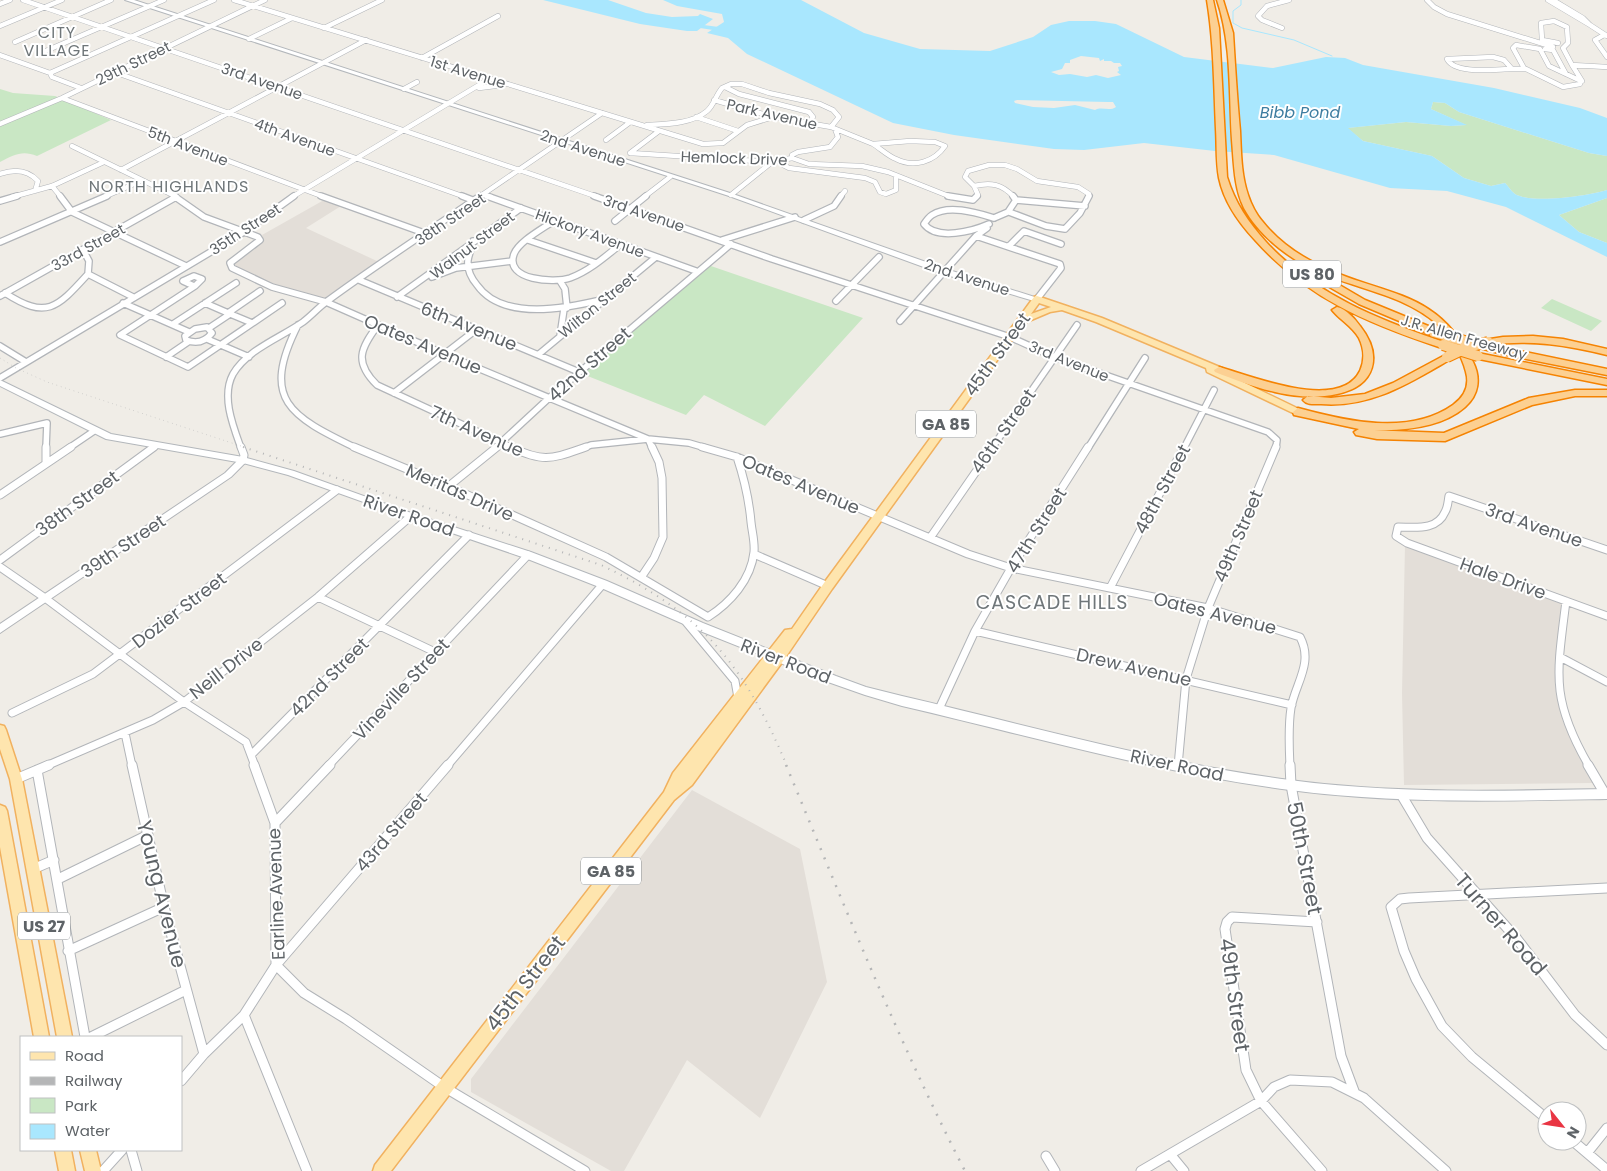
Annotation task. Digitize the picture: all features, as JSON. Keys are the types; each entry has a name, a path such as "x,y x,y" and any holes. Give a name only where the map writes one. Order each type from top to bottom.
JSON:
{"highway":[{"name":"J.R. Allen Freeway","path":"1210,0 1216,28 1222,164 1228,194 1238,216 1269,252 1294,275 1318,292 1408,334 1478,356 1607,382"},
{"name":"J.R. Allen Freeway","path":"1220,0 1227,25 1230,50 1238,166 1243,194 1249,208 1277,242 1311,273 1338,290 1395,318 1468,342 1607,372"},
{"path":"1219,370 1270,388 1316,394 1342,390 1353,385 1364,376 1369,360 1366,343 1354,322 1294,280 1269,257 1238,216"},
{"path":"1277,242 1294,256 1316,268 1393,296 1429,314 1452,334 1468,362 1472,376 1470,393 1463,404 1440,417 1416,424 1396,427 1371,426 1334,421 1298,412"},
{"path":"1219,370 1278,395 1315,401 1345,402 1382,394 1447,357 1468,347 1488,342 1508,340 1546,341 1607,352"},
{"path":"1298,412 1340,428 1377,435 1445,437 1529,402 1576,393 1607,393"}],"main road":[{"name":"2nd Avenue","path":"128,0 732,195 943,271 1037,299"},
{"path":"1037,299 1099,320 1219,370"},
{"name":"45th Street","path":"669,796 687,781 775,657 1010,337 1026,319 1037,299"},
{"path":"1026,319 1052,304"},
{"path":"1026,319 1048,310 1062,308"},
{"path":"1182,355 1220,376 1298,412"},
{"name":"River Road","path":"0,383 94,431 110,437 243,460 291,473 528,555 775,657 865,691 1178,766 1291,785 1402,796 1478,797 1606,794"},
{"name":"45th Street","path":"381,1171 669,796 678,777 738,698 775,657"},
{"name":"US 27","path":"0,730 16,779 65,1036"},
{"name":"US 27","path":"0,811 42,1036"},
{"path":"64,1151 67,1171"},
{"path":"88,1151 93,1171"}],"street":[{"path":"0,4 10,0"},
{"name":"3rd Avenue","path":"23,0 731,244 1010,337 1054,357 1264,431"},
{"path":"0,26 62,0"},
{"path":"15,42 111,0"},
{"path":"41,53 164,0"},
{"path":"50,74 214,0"},
{"name":"1st Avenue","path":"234,0 602,113 629,123 703,144 723,143 738,131"},
{"name":"29th Street","path":"0,124 62,98 265,0"},
{"path":"324,28 382,0"},
{"path":"1282,28 1262,20 1258,16 1260,10 1267,6 1289,0"},
{"path":"1428,0 1434,7 1447,14 1563,48"},
{"path":"1548,0 1578,16"},
{"path":"1553,0 1606,36"},
{"path":"422,58 498,16"},
{"path":"249,39 292,18"},
{"path":"1563,48 1568,43 1567,27 1565,24 1543,21 1541,23 1541,43 1549,66 1582,82"},
{"path":"1606,36 1595,40 1607,56"},
{"path":"121,170 366,40"},
{"path":"1526,69 1514,46 1541,43 1555,47"},
{"path":"1555,47 1566,74"},
{"path":"1563,48 1582,82"},
{"path":"0,54 81,88"},
{"path":"1512,69 1504,60 1498,58 1447,59 1453,67 1459,69 1512,69 1526,69 1563,87 1574,86 1582,82"},
{"path":"1572,64 1607,67"},
{"name":"4th Avenue","path":"114,72 353,159 475,201"},
{"name":"35th Street","path":"0,378 133,296 244,232 303,190 489,79"},
{"path":"404,89 417,82"},
{"path":"643,126 666,124 696,117 707,110 714,100 716,93 730,84 747,85 760,90 821,104 833,110 839,117 833,128 838,137 831,147 822,150 797,152 792,155 792,158"},
{"path":"475,88 511,85"},
{"path":"725,87 739,94 809,112 813,116 812,121 809,123"},
{"name":"5th Avenue","path":"62,98 303,190 427,234"},
{"name":"Park Avenue","path":"714,100 773,117 833,128 873,144 898,160 918,163 928,161 945,146 935,142 910,141 873,144"},
{"name":"38th Street","path":"298,325 326,302 602,113"},
{"path":"696,117 738,131 747,124 773,117"},
{"path":"606,140 629,123"},
{"name":"Hemlock Drive","path":"659,131 630,153 772,162 792,158 809,164 862,166 877,169 952,198 970,200 978,195 974,186"},
{"path":"72,146 141,181 176,196 187,207 260,240 230,263 232,268 272,287 326,302"},
{"path":"780,160 783,165 789,168 865,178 875,182 880,192 886,194 896,190 896,176"},
{"path":"0,201 52,186 104,162"},
{"path":"732,195 772,162"},
{"path":"1009,212 1059,229 1068,227 1085,206 1089,200 1088,194 1084,190 1037,181 1010,166 996,165 968,172 965,176 974,186 994,182 1001,184 1016,200 1085,206"},
{"path":"0,174 15,170 35,177 38,181 35,191"},
{"path":"615,221 670,176"},
{"path":"0,242 141,181"},
{"path":"52,186 72,212 186,266"},
{"path":"804,220 834,206 846,192"},
{"name":"Hickory Avenue","path":"484,195 696,272"},
{"name":"33rd Street","path":"2,295 176,196"},
{"path":"900,321 976,236 988,227 994,218 1009,212 1014,207 1016,200"},
{"name":"Walnut Street","path":"397,297 427,279 473,241 521,208"},
{"path":"989,224 959,234 938,232 926,227 924,224 931,215 951,210 971,211 994,218"},
{"path":"722,240 795,217"},
{"path":"555,220 514,253 512,261 516,270 523,275 537,280 560,281 590,268 621,244"},
{"path":"976,236 1009,246 1024,232 1061,244"},
{"path":"528,240 596,263"},
{"path":"473,241 467,266 473,283 480,291 494,299 512,306 541,309 567,308 605,299"},
{"name":"42nd Street","path":"449,486 501,443 579,372 731,244"},
{"name":"45th Street","path":"1009,246 1057,261 1062,266 1037,299"},
{"path":"2,295 33,308 44,308 64,299 88,274 89,256 83,250"},
{"name":"Wilton Street","path":"539,354 656,257"},
{"path":"836,301 879,257"},
{"path":"427,279 467,266 512,261"},
{"path":"88,274 133,296"},
{"path":"194,286 183,282 191,276 198,277 202,281 120,335 188,367 282,303"},
{"name":"6th Avenue","path":"359,280 579,372"},
{"path":"560,281 565,289 567,308 564,309 560,336"},
{"path":"173,324 236,283"},
{"path":"188,342 185,338 189,332 199,328 209,328 260,292"},
{"name":"Oates Avenue","path":"326,302 648,440 688,443 738,457 878,517 1011,568 1208,608 1288,633"},
{"path":"123,303 189,332"},
{"path":"205,303 252,323"},
{"name":"46th Street","path":"930,538 1077,324"},
{"path":"243,460 244,455 228,401 229,386 235,370 267,343 298,325"},
{"name":"Meritas Drive","path":"298,325 282,357 280,378 287,401 304,420 362,450 449,486 606,557 642,576 670,595 708,616 722,609 738,590 749,573 754,554"},
{"name":"7th Avenue","path":"378,325 361,350 362,365 366,375 377,385 501,443 543,459 606,442 648,440"},
{"path":"166,357 188,342 196,343 207,339 212,333 209,328"},
{"path":"394,393 476,329"},
{"path":"207,339 249,357"},
{"path":"0,346 26,362"},
{"name":"47th Street","path":"939,709 975,631 1011,568 1145,358"},
{"name":"48th Street","path":"1110,588 1214,390"},
{"path":"0,434 48,423 46,463"},
{"path":"0,495 94,431"},
{"name":"49th Street","path":"1178,766 1186,679 1208,608 1276,447 1277,440 1264,431"},
{"path":"642,576 654,558 663,537 662,478 659,462 648,440"},
{"name":"38th Street","path":"0,560 155,446"},
{"path":"738,457 745,480 751,515 754,554 828,586"},
{"name":"39th Street","path":"0,629 228,475 243,460"},
{"name":"Dozier Street","path":"12,713 72,686 93,674 337,490"},
{"name":"3rd Avenue","path":"1400,538 1396,536 1398,527 1434,526 1441,522 1447,509 1449,496 1607,550"},
{"name":"Neill Drive","path":"16,779 125,733 184,702 318,597 411,516"},
{"name":"42nd Street","path":"251,755 469,535"},
{"name":"Hale Drive","path":"1400,538 1407,543 1469,567 1607,616"},
{"name":"Vineville Street","path":"275,823 528,555"},
{"name":"Earline Avenue","path":"0,567 45,598 184,702 240,736 246,742 275,823 276,965 304,993 346,1019 444,1087 585,1171"},
{"name":"43rd Street","path":"182,1080 204,1054 244,1015 276,965 546,652 602,584"},
{"path":"318,597 435,652"},
{"path":"1566,601 1560,657 1559,694 1566,720 1606,794"},
{"path":"684,620 735,681 738,698"},
{"name":"Drew Avenue","path":"975,631 1292,705"},
{"name":"50th Street","path":"1288,633 1300,636 1304,642 1305,650 1299,687 1292,705 1288,750 1291,785 1341,1056 1354,1092"},
{"path":"1560,657 1607,682"},
{"name":"Young Avenue","path":"125,733 164,907 204,1054"},
{"path":"37,770 58,879 68,951 84,1036"},
{"name":"Turner Road","path":"1402,796 1427,838 1517,939 1575,1015 1607,1045"},
{"path":"58,879 148,835"},
{"path":"33,869 54,860"},
{"path":"1537,1112 1472,1057 1442,1026 1404,951 1391,907 1400,900 1476,894 1607,888"},
{"path":"68,951 164,907"},
{"name":"49th Street","path":"1261,1101 1246,1070 1225,929 1227,922 1232,917 1317,922"},
{"path":"93,1036 186,990"},
{"path":"244,1015 307,1171"},
{"path":"1141,1171 1261,1101 1274,1087 1290,1080 1332,1082 1354,1092 1403,1130 1446,1171"},
{"path":"1261,1101 1322,1171"},
{"path":"1587,1153 1607,1128"},
{"path":"103,1171 121,1151"},
{"path":"132,1151 137,1171"},
{"path":"1585,1151 1607,1170"},
{"path":"1170,1154 1184,1171"},
{"path":"1046,1156 1055,1171"}],"shaded area":[{"path":"324,200 341,206 306,228 379,262 324,299 274,285 243,271 234,264 262,243 264,240 262,235"},
{"path":"1405,545 1563,602 1555,676 1556,693 1563,721 1593,783 1404,785 1402,693"},
{"path":"692,790 800,849 827,982 760,1118 687,1060 624,1171 611,1171 471,1092 471,1079"}],"green space":[{"path":"0,89 13,93 55,96 111,120 37,156 22,153 0,162"},
{"path":"1433,102 1445,103 1459,112 1589,153 1607,156 1607,190 1587,195 1560,198 1523,197 1515,194 1505,183 1491,186 1464,178 1432,156 1363,141 1347,128 1406,122 1451,126 1466,125 1431,109"},
{"path":"1607,198 1607,243 1579,232 1559,215"},
{"path":"708,265 863,318 765,426 704,395 686,415 580,373"},
{"path":"1552,299 1602,321 1591,331 1541,308"}],"water":[{"path":"543,0 608,0 646,13 672,17 698,16 700,14 713,19 697,31 687,31 640,24"},
{"name":"Bibb Pond","path":"663,0 801,0 864,33 920,49 990,51 1033,37 1051,25 1069,21 1095,21 1116,24 1184,57 1273,68 1326,57 1345,58 1363,65 1494,88 1580,108 1607,118 1607,156 1589,153 1459,112 1445,103 1433,102 1431,109 1467,125 1451,126 1406,122 1348,128 1363,141 1432,156 1464,178 1491,186 1505,183 1515,194 1523,197 1560,198 1587,195 1607,190 1607,198 1559,215 1579,232 1607,243 1607,257 1506,207 1447,191 1390,188 1274,155 1144,143 1084,150 1054,149 954,135 893,123 747,54 728,38 707,33 724,22 722,14 677,6","holes":["1081,56 1099,58 1100,61 1104,59 1104,61 1120,63 1122,66 1118,67 1119,71 1117,72 1121,75 1108,78 1096,75 1087,77 1070,74 1059,75 1051,72 1062,69 1065,63 1070,63 1070,60","1014,101 1113,102 1116,107 1095,110 1075,105 1054,108 1033,107 1015,103"]}],"waterway":[{"path":"1241,0 1241,5 1233,11 1233,23 1242,28 1294,40 1332,56"},
{"path":"689,25 726,30"}],"railway":[{"path":"0,358 16,368 47,382 247,448"},
{"path":"243,447 601,565 636,583 667,602 716,645 736,670 754,698 787,766"},
{"path":"786,765 916,1071 965,1171"}],"district":[{"name":"CITY VILLAGE","path":"57,41"},
{"name":"NORTH HIGHLANDS","path":"169,186"},
{"name":"CASCADE HILLS","path":"1052,602"}]}
